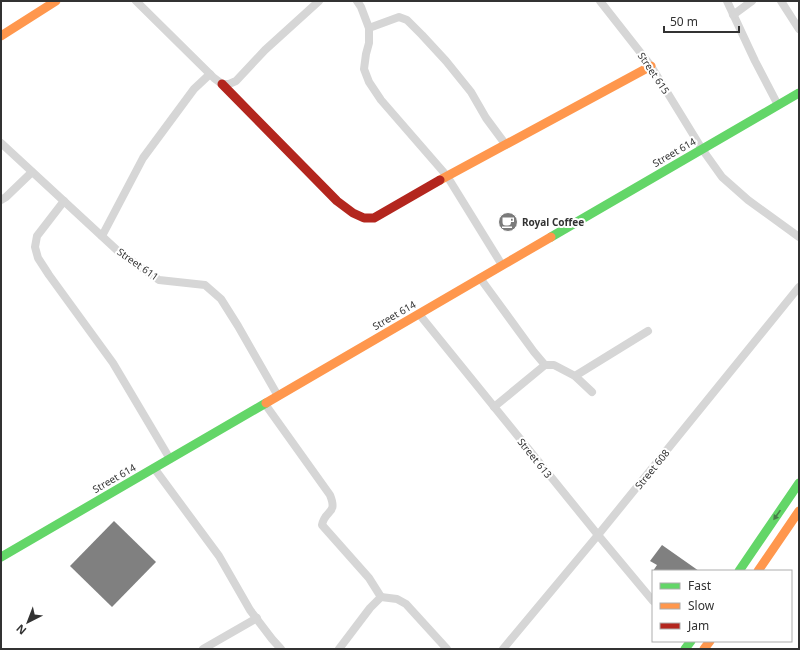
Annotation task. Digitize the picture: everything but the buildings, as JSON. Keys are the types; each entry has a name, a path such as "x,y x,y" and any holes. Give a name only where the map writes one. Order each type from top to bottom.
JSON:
{"street":[{"path":"1,36 56,1"},
{"path":"136,1 222,84 337,201 353,213 364,218 374,218 447,176 651,66"},
{"path":"222,84 229,84 236,81 265,50 319,1"},
{"path":"358,1 369,28 369,43 364,69 369,82 381,100 447,176 502,265"},
{"name":"Street 615","path":"600,1 651,66 702,149"},
{"path":"726,1 778,105"},
{"path":"733,15 752,1"},
{"path":"781,1 799,29"},
{"path":"369,28 399,17 407,20 446,61 471,92 486,118 506,145"},
{"path":"102,236 143,158 190,94 210,74"},
{"name":"Street 614","path":"1,557 799,93"},
{"name":"Street 611","path":"1,142 119,252 159,280 205,285 221,299 278,396"},
{"path":"702,149 722,177 748,200 799,237"},
{"path":"1,200 32,172"},
{"path":"64,201 37,236 35,246 38,258 113,363 170,459"},
{"path":"480,278 545,365"},
{"name":"Street 608","path":"503,649 598,535 799,287"},
{"name":"Street 613","path":"419,314 652,600"},
{"path":"576,376 648,332"},
{"path":"494,407 545,365 554,365 576,376 592,392"},
{"path":"265,404 330,495 333,503 332,509 323,521 322,525 369,578 381,597"},
{"path":"154,468 219,556 250,610 281,649"},
{"path":"740,570 799,483"},
{"path":"759,570 799,511"},
{"path":"339,649 370,608 381,597"},
{"path":"381,597 397,599 406,604 447,649"},
{"path":"203,649 257,618"}],"traffic: fast":[{"path":"551,237 799,93"},
{"path":"1,557 266,403"},
{"path":"740,570 799,483"},
{"path":"685,649 690,642"}],"traffic: slow":[{"path":"1,36 56,1"},
{"path":"440,180 651,66"},
{"path":"266,403 551,237"},
{"path":"759,570 799,511"},
{"path":"704,649 709,642"}],"traffic: jam":[{"path":"222,84 337,201 353,213 364,218 374,218 440,180"}],"place":[{"name":"Royal Coffee","path":"508,222"}]}
